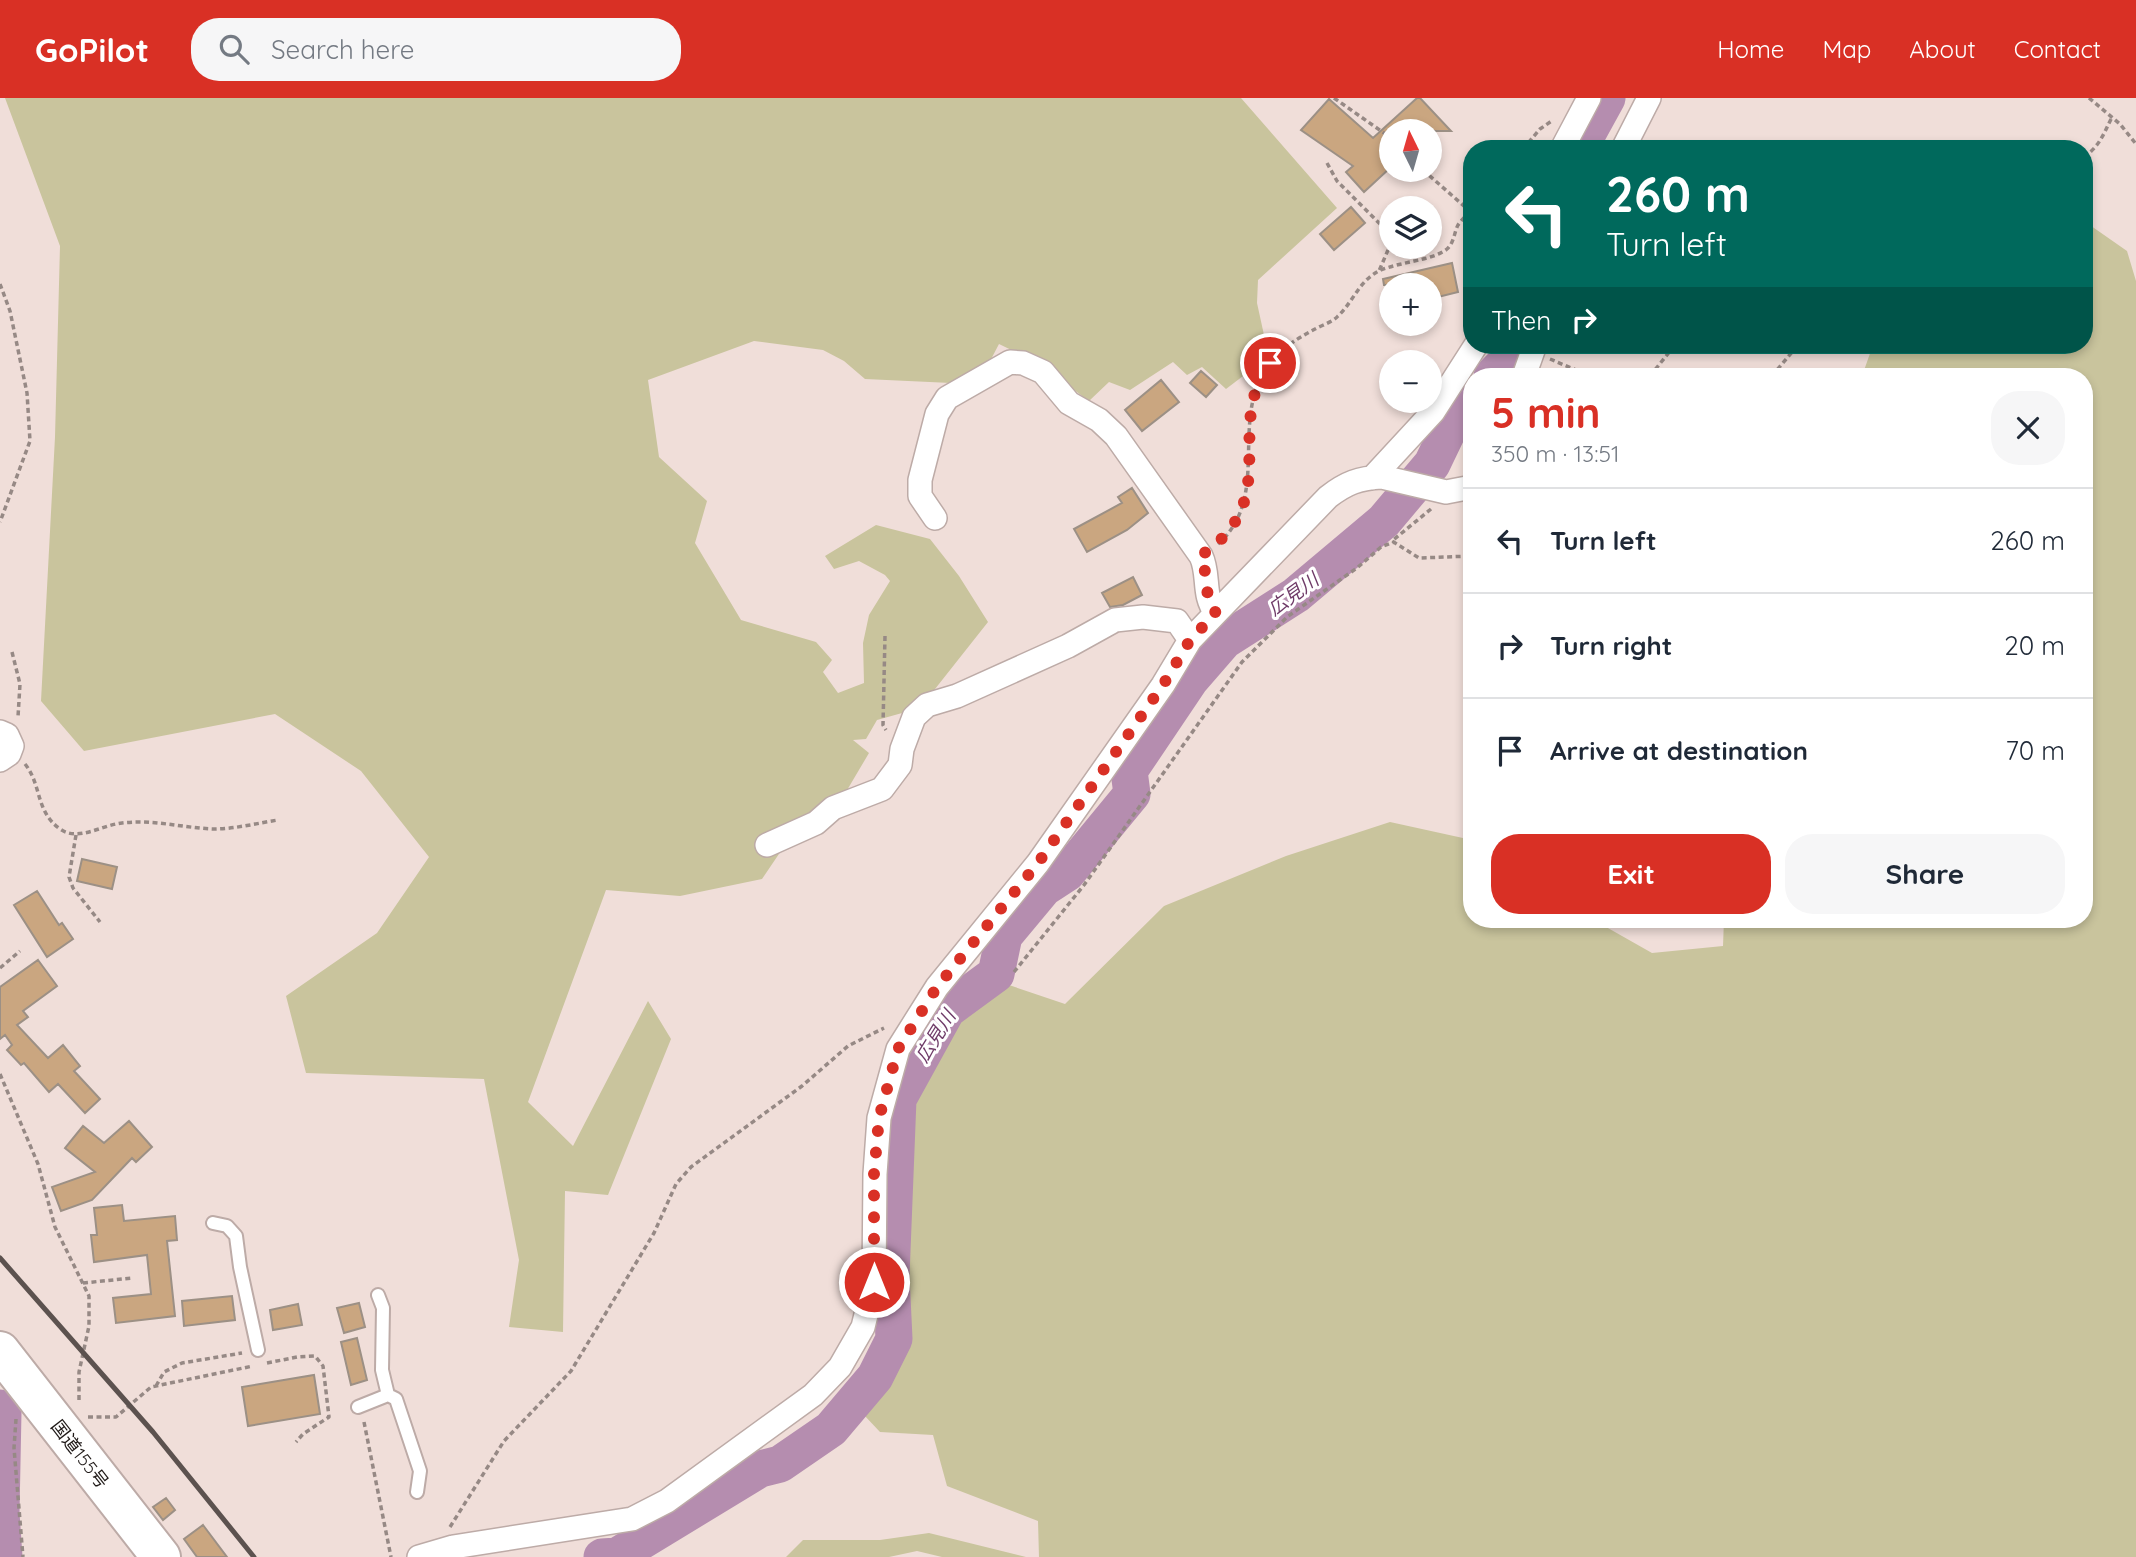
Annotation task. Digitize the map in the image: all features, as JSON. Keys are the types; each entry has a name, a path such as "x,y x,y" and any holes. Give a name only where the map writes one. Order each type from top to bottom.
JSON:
{"highway":[{"name":"国道155号","path":"9,1363 75,1428 161,1557"}],"street":[{"path":"1567,140 1589,98"},
{"path":"1628,140 1649,98"},
{"path":"1377,477 1433,412 1470,354"},
{"path":"935,518 920,496 920,480 937,414 947,398 1010,362 1023,363 1043,372 1069,402 1100,420 1116,436 1206,566 1206,597 1216,613"},
{"path":"429,1554 632,1519 667,1501 813,1395 840,1367 863,1327 874,1282 874,1174 879,1118 898,1049 937,987 1038,863 1163,685 1190,640 1328,497 1356,479 1377,477 1442,491 1463,488"},
{"path":"766,845 816,823 833,808 882,789 900,765 902,749 914,717 927,705 957,696 1031,663 1115,620 1143,617 1177,621 1190,640"}],"lane":[{"path":"213,1223 228,1226 236,1236 258,1350"},
{"path":"377,1294 383,1308 382,1370 388,1395"},
{"path":"358,1407 388,1395 396,1399 420,1471 417,1492"}],"path":[{"path":"1334,98 1379,130"},
{"path":"2089,98 2112,117 2136,144"},
{"path":"2093,151 2104,136 2112,117"},
{"path":"1327,163 1337,181 1388,232 1388,250 1379,271"},
{"path":"1437,182 1463,204"},
{"path":"1200,556 1220,543 1231,530 1245,502 1253,404 1263,372 1284,348 1338,317 1366,279 1405,261 1442,253 1450,246 1463,220"},
{"path":"0,284 10,311 27,393 30,441 0,523"},
{"path":"1546,354 1574,368"},
{"path":"1656,368 1668,354"},
{"path":"1779,368 1790,354"},
{"path":"1014,972 1084,885 1242,662 1287,617 1357,568 1381,547 1394,542 1442,491"},
{"path":"1394,542 1419,558 1463,556"},
{"path":"886,636 883,725 885,730 892,729 909,717 914,717"},
{"path":"12,652 20,684 21,705 16,728 4,745 27,766 36,785 40,805 49,818 68,834 76,835 124,822 164,822 216,829 278,820"},
{"path":"76,835 69,877 73,888 100,922"},
{"path":"0,968 20,951"},
{"path":"429,1554 447,1532 504,1441 571,1371 642,1254 676,1184 691,1167 802,1086 848,1046 897,1023 916,1021"},
{"path":"0,1074 38,1164 55,1227 89,1296 89,1316 79,1372 75,1428 116,1417 151,1387 297,1357 315,1356 323,1366 331,1412 326,1421 303,1434 296,1442"},
{"path":"83,1283 132,1278"},
{"path":"156,1386 164,1372 182,1363 258,1350"},
{"path":"9,1363 23,1557"},
{"path":"358,1407 380,1495 391,1557"}],"shaded area":[{"path":"5,98 1241,98 1337,208 1258,280 1257,303 1264,335 1247,373 1226,389 1202,367 1187,375 1173,362 1130,390 1109,382 1089,401 1038,363 999,344 988,365 951,383 865,379 844,361 823,350 754,341 648,380 659,457 707,501 695,543 741,620 816,642 832,660 823,672 838,693 864,683 863,643 869,615 890,581 885,575 859,561 834,569 825,556 876,525 930,539 959,576 988,622 920,708 877,720 866,739 853,740 869,753 840,802 804,817 762,879 680,896 606,890 528,1102 573,1146 648,1001 671,1039 608,1195 565,1191 563,1332 509,1327 519,1260 484,1079 306,1073 286,996 377,933 429,857 361,771 275,714 84,751 41,701 55,437 60,246"},
{"path":"2093,227 2127,251 2136,281 2136,1557 1039,1557 1038,1521 947,1486 933,1435 880,1432 864,1415 894,1366 905,1327 909,1108 950,1023 1003,983 1065,1004 1164,906 1286,856 1390,822 1463,838 1463,928 1608,928 1652,953 1723,946 1724,928 2093,928 2093,368 1865,368 1870,354 2093,354"},
{"path":"929,1533 1026,1557 942,1557 917,1551 889,1557 786,1557 803,1540 880,1540"}],"building":[{"path":"1420,98 1440,119 1394,119"},
{"path":"1329,99 1373,138 1379,133 1379,178 1364,192 1346,172 1353,166 1301,130"},
{"path":"1442,121 1451,131 1442,131"},
{"path":"1351,207 1365,223 1334,250 1320,234"},
{"path":"1452,263 1458,292 1442,296 1442,273 1409,273"},
{"path":"1201,371 1217,385 1206,397 1190,383"},
{"path":"1161,380 1179,402 1142,431 1125,410"},
{"path":"1132,488 1148,513 1127,530 1087,552 1074,529 1122,503 1118,497"},
{"path":"1133,577 1142,595 1123,605 1110,607 1102,593"},
{"path":"82,859 117,867 112,889 77,881"},
{"path":"37,891 59,925 62,923 73,939 47,957 14,905"},
{"path":"38,960 57,986 23,1011 28,1017 17,1025 48,1058 63,1045 80,1066 74,1071 100,1099 85,1113 58,1084 49,1092 24,1063 21,1065 7,1050 12,1045 5,1035 0,1039 0,987"},
{"path":"129,1121 152,1147 136,1162 132,1158 92,1200 61,1211 52,1187 95,1172 65,1148 83,1126 104,1143"},
{"path":"122,1205 124,1221 175,1216 177,1240 167,1241 175,1316 116,1323 113,1298 151,1294 147,1255 94,1262 91,1235 97,1235 94,1208"},
{"path":"232,1296 235,1320 184,1326 182,1301"},
{"path":"359,1303 365,1327 344,1333 337,1308"},
{"path":"298,1304 302,1325 273,1330 270,1310"},
{"path":"357,1338 367,1380 351,1385 341,1342"},
{"path":"314,1375 320,1414 248,1426 242,1387"},
{"path":"166,1498 175,1510 163,1520 153,1507"},
{"path":"203,1525 227,1557 197,1557 184,1539"}],"waterway":[{"name":"広見川","path":"1584,140 1607,98"},
{"name":"広見川","path":"1500,368 1513,354"},
{"name":"広見川","path":"602,1557 617,1556 760,1469 780,1464 831,1429 875,1377 894,1339 891,1276 898,1099 947,1010 996,974 1004,936 1044,888 1067,873 1132,794 1129,771 1191,679 1224,641 1296,595 1384,521 1432,464 1456,414 1463,407"},
{"path":"0,1408 3,1412 1,1513 4,1557"}],"railway":[{"path":"0,1258 153,1432 254,1557"}],"route":[{"path":"874,1282 874,1174 879,1118 898,1049 937,987 1038,863 1163,685 1190,640 1216,613 1206,597 1206,566 1200,556 1220,543 1231,530 1245,502 1253,404 1263,372 1270,363"}]}
